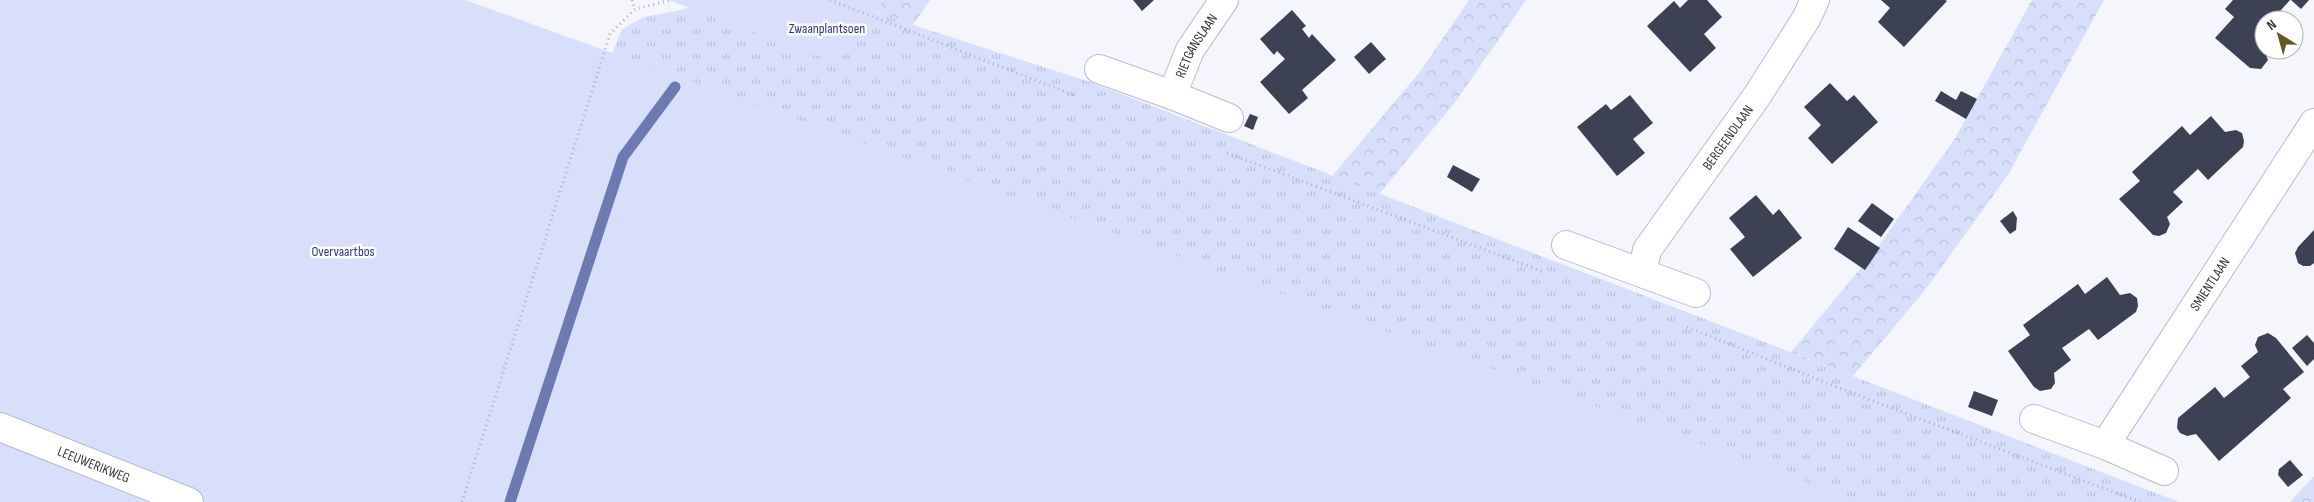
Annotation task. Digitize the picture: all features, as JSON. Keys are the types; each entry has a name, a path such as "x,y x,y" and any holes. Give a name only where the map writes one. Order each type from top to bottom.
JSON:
{"street":[{"name":"RIETGANSLAAN","path":"1172,95 1190,50 1224,0"},
{"name":"BERGEENDLAAN","path":"1642,273 1647,250 1757,96 1806,19 1815,0"},
{"name":"RIETGANSLAAN","path":"1099,69 1229,118"},
{"name":"SMIENTLAAN","path":"2105,445 2314,123"},
{"path":"1566,245 1696,293"},
{"path":"2034,420 2105,445 2164,471"},
{"name":"LEEUWERIKWEG","path":"0,427 189,502"}],"path":[{"path":"632,0 635,9"},
{"path":"462,502 610,34 635,9 671,0"},
{"path":"830,0 1080,97"},
{"path":"1219,150 1551,275"},
{"path":"1680,324 1844,390 2140,502"}],"green space":[{"name":"Overvaartbos","path":"0,0 465,0 1862,502 0,502"},
{"name":"Zwaanplantsoen","path":"669,0 884,0 837,63"},
{"path":"708,0 846,0 913,25 1090,82 2179,502 1737,502 610,59 622,29 644,17 681,10"},
{"path":"846,0 930,0 913,25"},
{"path":"1469,0 1526,0 1456,101 1379,194 1332,176 1419,73"},
{"path":"2032,0 2104,0 2008,175 1925,290 1853,376 1791,352 1875,251 1954,140"},
{"path":"2314,476 2314,502 2290,502"}],"building":[{"path":"1133,0 1154,0 1142,11"},
{"path":"1688,0 1707,0 1722,17 1704,34 1716,48 1690,72 1647,26 1674,1 1680,8"},
{"path":"1881,0 1947,1 1904,47 1878,22 1890,8"},
{"path":"2233,0 2290,0 2281,10 2254,10 2254,60 2268,60 2261,69 2250,68 2215,38 2234,17 2225,9"},
{"path":"2291,0 2309,0 2301,9"},
{"path":"1292,10 1306,26 1302,29 1309,38 1312,34 1336,60 1302,90 1308,98 1289,114 1260,82 1285,59 1277,51 1274,55 1260,39"},
{"path":"1371,42 1386,59 1369,74 1354,57"},
{"path":"1830,83 1847,101 1854,95 1878,122 1832,164 1808,138 1821,125 1804,107"},
{"path":"1941,91 1956,100 1961,91 1977,99 1966,119 1935,101"},
{"path":"1630,95 1653,123 1633,139 1645,153 1617,176 1577,127 1606,104 1611,110"},
{"path":"1250,114 1258,117 1253,130 1244,126"},
{"path":"2211,116 2225,132 2236,130 2242,133 2243,147 2208,180 2198,169 2173,192 2183,202 2167,217 2170,224 2166,233 2159,236 2153,235 2119,199 2140,181 2132,172 2182,126 2190,135"},
{"path":"1453,165 1480,179 1472,192 1447,177"},
{"path":"1756,195 1773,215 1779,209 1802,238 1753,277 1730,249 1745,237 1729,218"},
{"path":"1872,203 1894,219 1881,237 1858,221"},
{"path":"2013,211 2017,218 2016,230 2010,234 2000,221"},
{"path":"1848,227 1880,248 1865,270 1834,249"},
{"path":"2314,230 2314,263 2310,266 2303,266 2298,263 2295,253 2298,247"},
{"path":"2107,277 2120,295 2130,293 2137,298 2138,306 2136,312 2098,340 2089,329 2062,348 2071,360 2054,373 2055,383 2051,389 2040,391 2034,387 2008,351 2030,335 2023,325 2078,284 2085,294"},
{"path":"2268,333 2276,338 2304,372 2283,389 2291,398 2219,461 2196,434 2187,436 2180,433 2177,428 2178,418 2215,387 2224,398 2250,377 2241,366 2258,352 2255,345 2258,337"},
{"path":"2307,335 2314,343 2314,359 2307,366 2292,348"},
{"path":"1974,391 1998,400 1992,416 1968,407"},
{"path":"2290,460 2303,475 2288,487 2278,475 2279,469"}],"waterway":[{"path":"510,502 623,157 675,87"}]}
